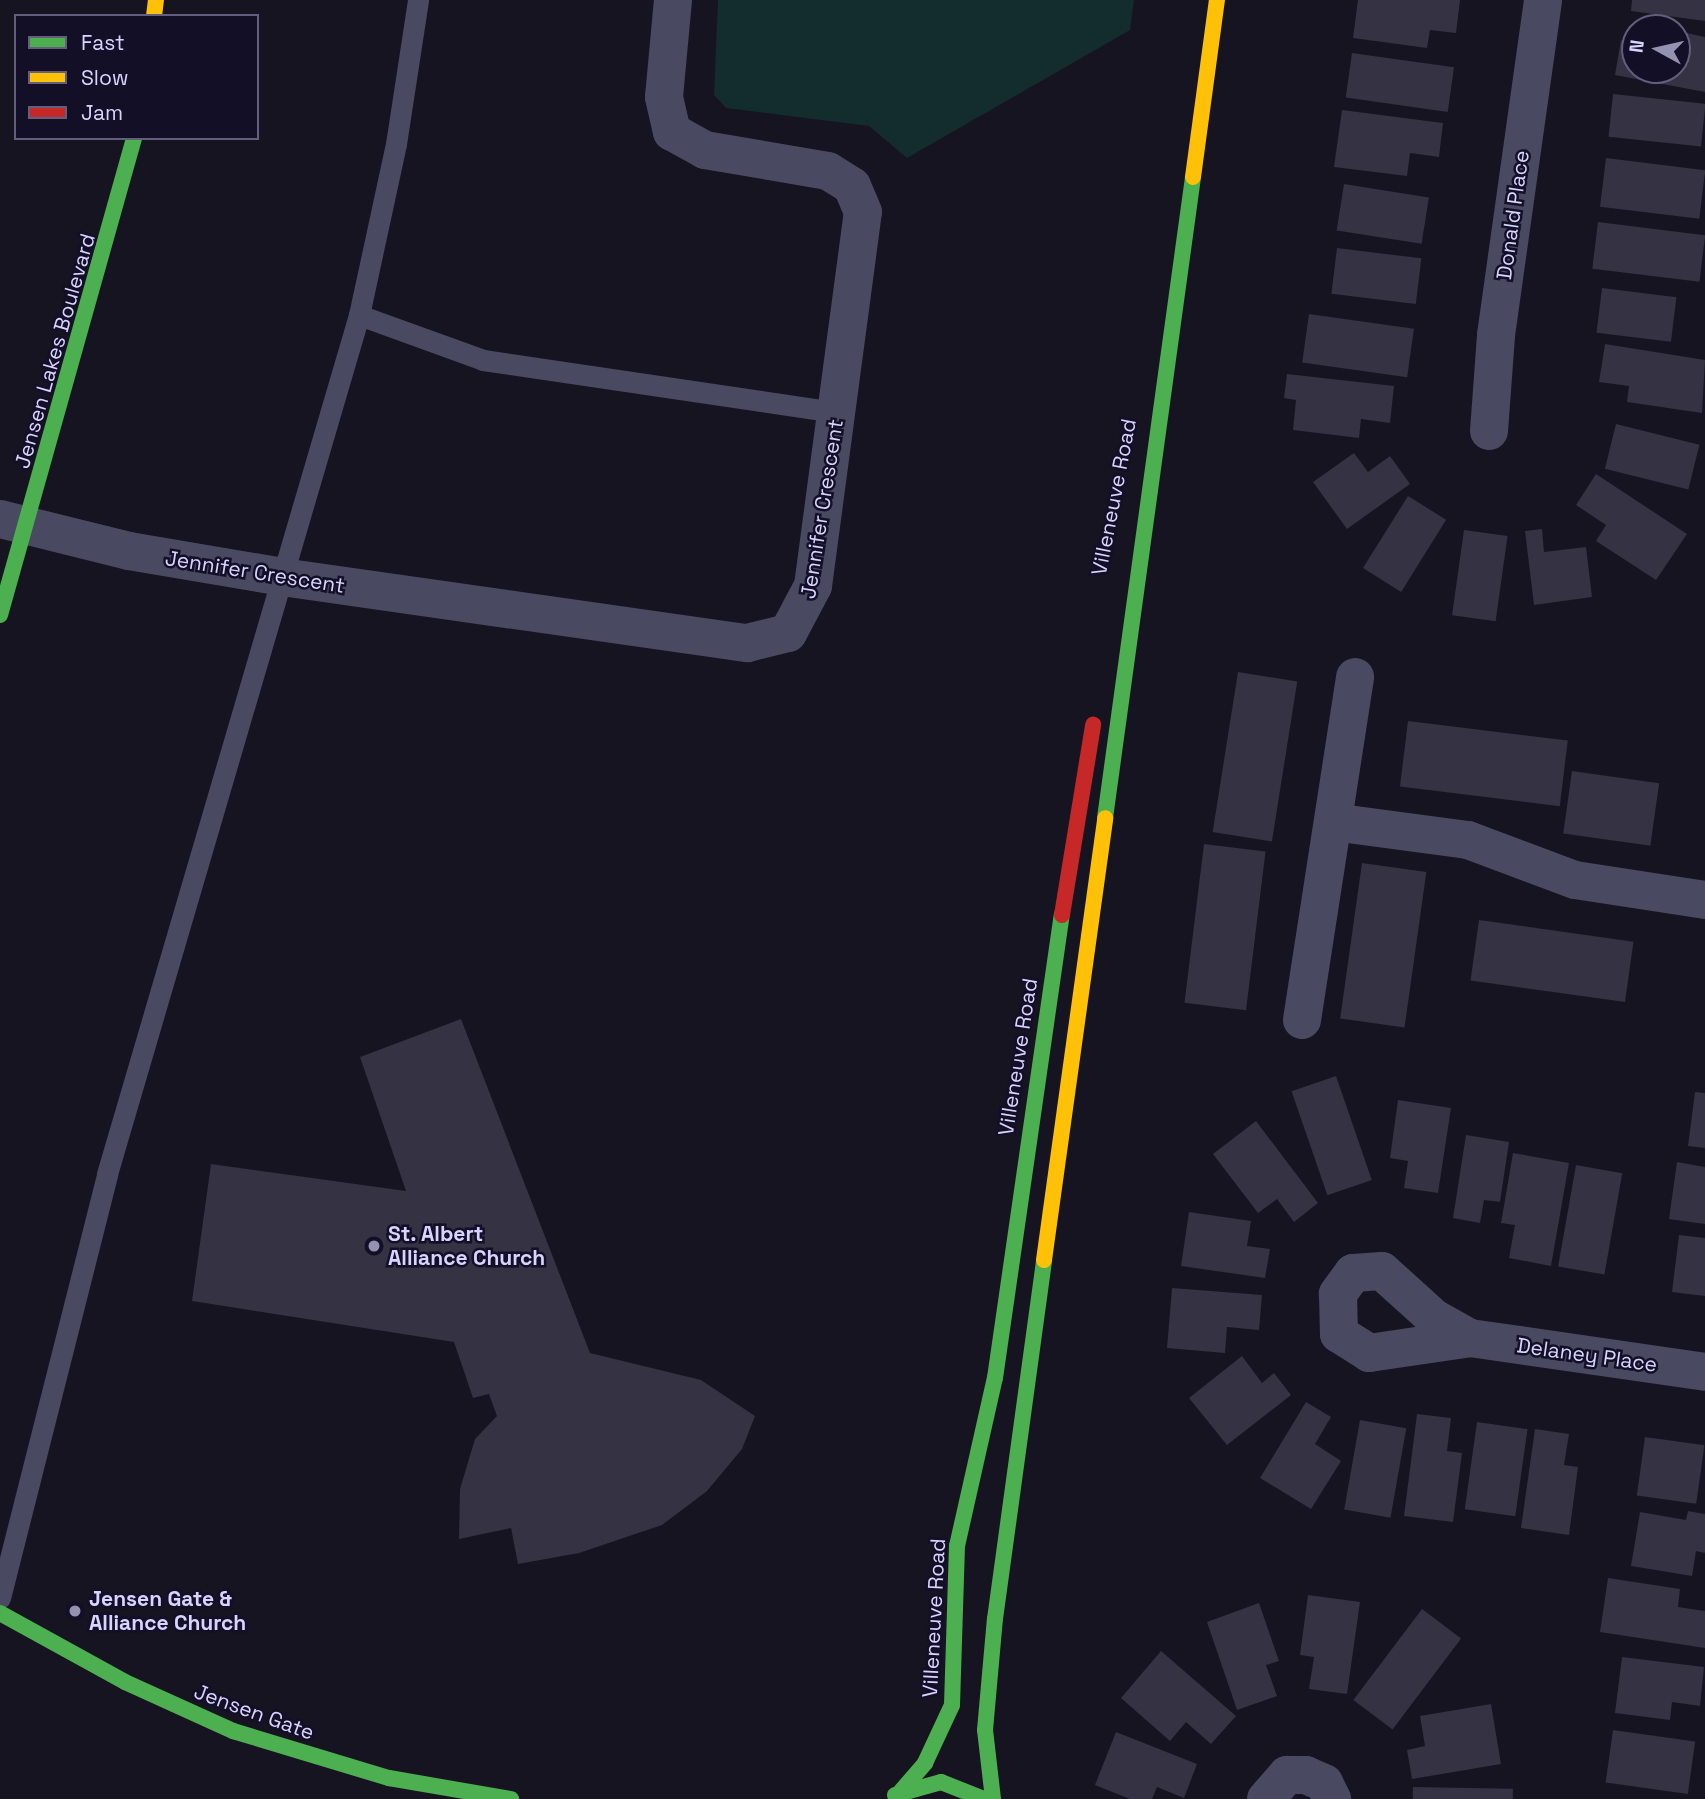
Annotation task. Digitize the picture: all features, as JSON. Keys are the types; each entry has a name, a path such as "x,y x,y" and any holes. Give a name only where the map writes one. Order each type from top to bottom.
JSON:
{"main road":[{"name":"Villeneuve Road","path":"993,1799 985,1741 989,1668 1217,0"},
{"name":"Jensen Lakes Boulevard","path":"0,615 13,523 133,140"},
{"name":"Villeneuve Road","path":"1118,578 1172,317"},
{"name":"Villeneuve Road","path":"895,1795 925,1763 952,1705 957,1546 995,1378 1032,1094 1096,710"},
{"name":"Jensen Gate","path":"0,1614 125,1682 233,1731 389,1778 511,1799"},
{"path":"895,1795 941,1782 984,1799"}],"street":[{"name":"Jennifer Crescent","path":"13,523 282,577 747,643 777,639 809,603 863,227 858,197 828,171 692,147 672,132 664,97 673,0"},
{"name":"Donald Place","path":"1489,431 1496,335 1543,0"},
{"path":"1302,1020 1355,677"},
{"path":"1333,822 1493,845 1560,877 1687,897"},
{"name":"Delaney Place","path":"1470,1338 1705,1372"},
{"path":"1266,1799 1287,1775 1306,1775 1324,1783 1332,1799"}],"lane":[{"path":"0,1598 107,1174 359,315 396,144 418,0"},
{"path":"359,315 483,360 837,412"}],"green space":[{"path":"718,0 1134,0 1130,30 907,158 869,126 726,108 714,95"}],"building":[{"path":"1358,0 1460,0 1456,33 1430,30 1427,48 1353,38"},
{"path":"1632,0 1705,0 1705,21 1691,19 1691,14 1631,11"},
{"path":"1691,34 1705,37 1705,92 1663,84 1691,84"},
{"path":"1621,40 1621,76 1615,75"},
{"path":"1352,53 1454,67 1448,112 1346,98"},
{"path":"1613,94 1705,104 1701,146 1609,137"},
{"path":"1342,110 1443,123 1439,157 1410,153 1407,176 1334,167"},
{"path":"1606,158 1705,170 1699,219 1600,207"},
{"path":"1344,184 1429,197 1422,244 1337,230"},
{"path":"1598,222 1705,235 1699,282 1592,269"},
{"path":"1337,248 1421,258 1416,304 1331,294"},
{"path":"1602,288 1676,297 1671,342 1597,333"},
{"path":"1309,314 1414,329 1407,377 1302,363"},
{"path":"1605,344 1705,360 1702,413 1627,402 1629,386 1599,382"},
{"path":"1287,374 1394,386 1390,423 1361,419 1359,438 1293,430 1296,400 1284,398"},
{"path":"1616,424 1699,445 1688,489 1605,469"},
{"path":"1354,453 1368,472 1390,456 1410,484 1347,529 1313,482"},
{"path":"1596,474 1687,534 1656,580 1596,541 1606,525 1576,505"},
{"path":"1408,496 1446,520 1401,592 1363,568"},
{"path":"1542,529 1544,552 1586,547 1592,597 1534,605 1525,531"},
{"path":"1464,530 1508,536 1496,621 1452,615"},
{"path":"1238,672 1297,681 1272,841 1213,832"},
{"path":"1408,721 1568,741 1560,806 1400,787"},
{"path":"1572,771 1659,783 1650,846 1563,833"},
{"path":"1204,844 1266,852 1246,1010 1185,1003"},
{"path":"1362,863 1426,872 1405,1028 1340,1018"},
{"path":"1479,920 1633,942 1625,1002 1471,980"},
{"name":"St. Albert Alliance Church","path":"461,1019 590,1353 701,1380 755,1416 742,1449 707,1491 662,1525 579,1553 518,1564 511,1528 459,1539 460,1489 475,1439 497,1416 489,1394 473,1398 454,1342 192,1301 211,1164 406,1191 360,1057"},
{"path":"1336,1076 1372,1180 1327,1195 1292,1091"},
{"path":"1695,1092 1705,1093 1705,1148 1688,1146"},
{"path":"1398,1100 1451,1108 1438,1193 1404,1188 1408,1161 1390,1158"},
{"path":"1256,1121 1318,1203 1294,1222 1277,1199 1258,1213 1213,1154"},
{"path":"1466,1135 1509,1142 1500,1202 1484,1200 1480,1223 1453,1218"},
{"path":"1513,1153 1569,1163 1551,1266 1509,1258 1515,1225 1501,1223"},
{"path":"1677,1162 1705,1167 1705,1224 1669,1219"},
{"path":"1576,1165 1622,1173 1604,1275 1558,1266"},
{"path":"1189,1212 1251,1221 1247,1246 1270,1249 1265,1278 1181,1266"},
{"path":"1679,1235 1705,1238 1705,1296 1672,1292"},
{"path":"1172,1288 1262,1295 1259,1330 1227,1327 1225,1353 1167,1348"},
{"path":"1242,1356 1262,1383 1274,1373 1291,1395 1227,1445 1189,1398"},
{"path":"1306,1402 1331,1417 1315,1444 1341,1461 1311,1509 1260,1478"},
{"path":"1417,1414 1451,1418 1447,1451 1462,1453 1453,1522 1404,1516"},
{"path":"1360,1420 1406,1428 1390,1518 1344,1510"},
{"path":"1477,1422 1528,1429 1515,1516 1465,1509"},
{"path":"1535,1429 1569,1434 1564,1465 1578,1467 1569,1535 1521,1528"},
{"path":"1645,1437 1704,1445 1696,1504 1637,1495"},
{"path":"1688,1511 1705,1514 1705,1553 1696,1551 1692,1576 1631,1566 1640,1512 1686,1520"},
{"path":"1608,1578 1680,1589 1678,1607 1705,1611 1705,1648 1600,1632"},
{"path":"1308,1595 1360,1602 1347,1694 1309,1689 1314,1657 1300,1655"},
{"path":"1259,1603 1279,1661 1266,1665 1277,1696 1237,1710 1207,1622"},
{"path":"1422,1609 1461,1638 1393,1730 1353,1700"},
{"path":"1161,1651 1236,1716 1211,1744 1186,1722 1170,1741 1121,1698"},
{"path":"1622,1657 1704,1667 1700,1706 1672,1702 1670,1720 1615,1713"},
{"path":"1491,1704 1501,1764 1412,1779 1407,1750 1425,1746 1420,1716"},
{"path":"1613,1730 1695,1742 1688,1794 1606,1782"},
{"path":"1116,1732 1197,1764 1184,1798 1157,1787 1152,1799 1130,1799 1095,1785"},
{"path":"1413,1787 1513,1789 1513,1799 1413,1799"}],"traffic: fast":[{"path":"0,615 133,140"},
{"path":"1105,818 1193,177"},
{"path":"901,1791 925,1763 952,1705 957,1546 995,1378 1062,915"},
{"path":"993,1799 985,1730 995,1619 1044,1260"},
{"path":"0,1613 125,1682 233,1731 389,1778 511,1799"},
{"path":"895,1795 941,1782 984,1799"}],"traffic: slow":[{"path":"154,14 156,0"},
{"path":"1193,177 1217,0"},
{"path":"1044,1260 1105,818"}],"traffic: jam":[{"path":"1062,915 1093,725"}],"place":[{"name":"St. Albert Alliance Church","path":"374,1246"},
{"name":"Jensen Gate & Alliance Church","path":"75,1611"}]}
